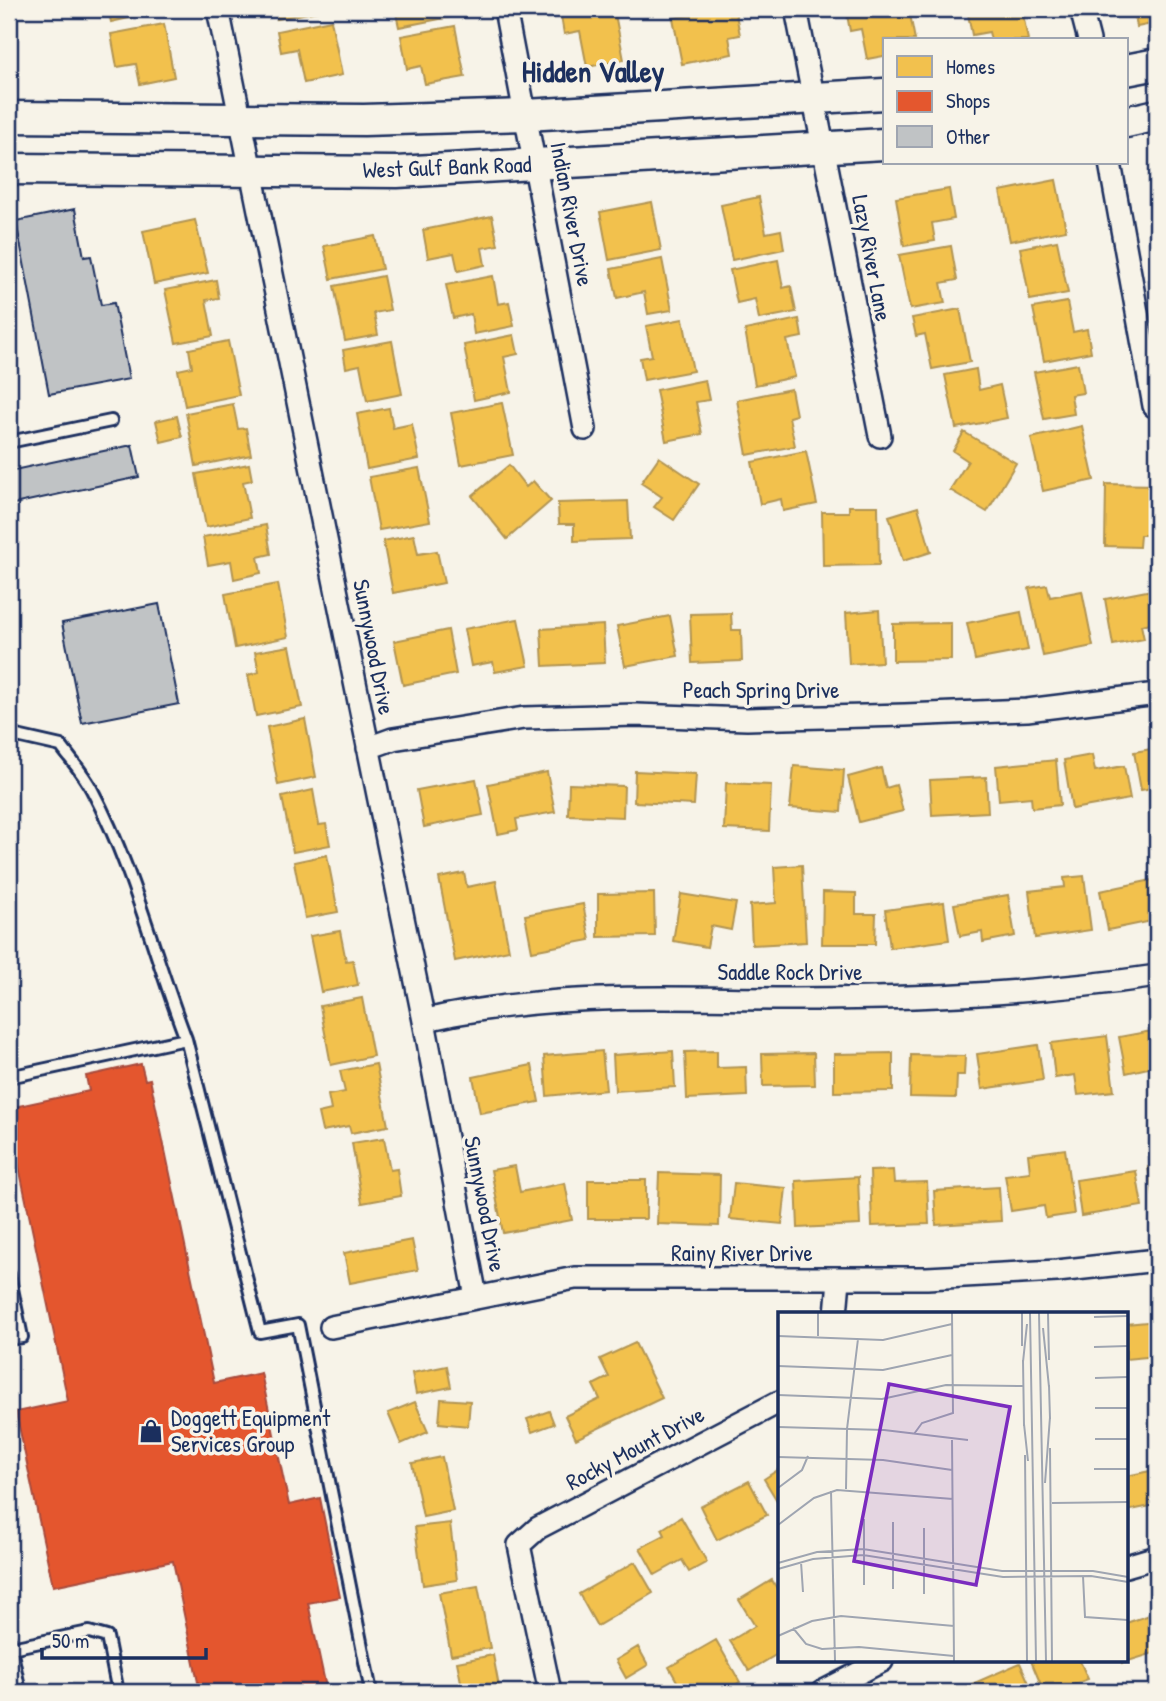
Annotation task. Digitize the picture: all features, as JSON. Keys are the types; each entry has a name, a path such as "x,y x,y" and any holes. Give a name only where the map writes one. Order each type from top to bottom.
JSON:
{"main road":[{"path":"1128,70 1157,64"},
{"path":"9,117 364,120 526,115 883,94"},
{"path":"1128,122 1157,115"},
{"name":"West Gulf Bank Road","path":"9,169 397,172 883,144"}],"street":[{"name":"Sunnywood Drive","path":"218,9 424,1021 476,1297"},
{"name":"Indian River Drive","path":"505,9 584,429"},
{"name":"Lazy River Lane","path":"796,9 880,436"},
{"path":"1081,9 1088,38"},
{"path":"1110,164 1154,406"},
{"name":"Peach Spring Drive","path":"368,747 393,739 524,718 636,715 747,719 905,715 1027,710 1157,694"},
{"name":"Saddle Rock Drive","path":"424,1021 450,1014 561,999 794,999 988,995 1083,987 1157,976"},
{"name":"Rainy River Drive","path":"331,1327 575,1278 927,1278 1056,1271 1157,1260"},
{"path":"836,1312 839,1280"},
{"name":"Rocky Mount Drive","path":"550,1692 519,1545 538,1528 778,1403"},
{"path":"1128,1565 1157,1557"},
{"path":"822,1692 880,1662"}],"lane":[{"path":"9,442 111,421"},
{"path":"9,737 17,736 61,746 91,788 126,865 186,1039 260,1332 298,1325 371,1692"},
{"path":"9,1077 186,1039"},
{"path":"9,1274 22,1337 9,1339"},
{"path":"20,1692 10,1644 89,1632 107,1637 118,1692"}],"building: Homes":[{"path":"108,9 160,9 160,11 111,22"},
{"path":"275,9 328,9 277,19"},
{"path":"395,9 448,9 450,17 399,27"},
{"path":"596,9 614,9 624,60 587,67 580,31 564,34 561,16"},
{"path":"720,9 735,9 740,35 729,37 732,54 682,64 673,18"},
{"path":"846,9 909,9 915,38 883,38 883,56 867,59 861,29 850,31"},
{"path":"967,9 1022,9 1028,38 990,38 989,32 972,35"},
{"path":"1134,9 1157,9 1157,23 1137,27"},
{"path":"331,20 342,75 304,83 297,49 281,52 277,31"},
{"path":"164,24 174,77 140,84 136,64 117,67 111,34"},
{"path":"455,26 465,77 425,84 421,66 407,69 401,36"},
{"path":"1056,180 1066,230 1010,241 1000,191"},
{"path":"949,189 954,219 932,223 935,241 904,246 896,198"},
{"path":"759,197 766,233 781,230 784,249 732,260 721,205"},
{"path":"652,202 661,250 609,260 600,212"},
{"path":"492,216 498,245 482,248 485,265 458,271 454,253 428,258 423,230"},
{"path":"195,220 208,273 154,284 143,231"},
{"path":"375,236 382,269 331,279 324,246"},
{"path":"1057,241 1068,293 1030,300 1020,248"},
{"path":"951,246 957,280 941,283 945,303 910,309 899,255"},
{"path":"662,259 672,310 648,314 644,292 617,298 611,269"},
{"path":"778,260 783,288 791,286 796,312 759,319 755,299 737,303 730,270"},
{"path":"383,276 390,310 374,313 378,335 345,341 334,286"},
{"path":"493,276 498,304 509,302 514,326 474,334 471,314 453,318 446,285"},
{"path":"216,280 219,298 206,300 213,336 176,343 165,290"},
{"path":"1067,302 1073,332 1087,329 1091,352 1044,361 1033,308"},
{"path":"960,309 970,362 932,369 925,334 916,336 912,318"},
{"path":"683,319 693,371 644,380 640,358 652,356 646,326"},
{"path":"799,319 802,337 787,340 795,377 755,385 745,330"},
{"path":"514,335 518,354 504,357 511,392 474,400 464,345"},
{"path":"228,341 239,395 185,406 178,370 192,367 189,349"},
{"path":"392,341 402,394 367,401 360,365 346,368 343,350"},
{"path":"1078,364 1083,393 1071,395 1074,414 1044,419 1034,372"},
{"path":"976,369 979,390 1000,385 1007,418 956,428 945,375"},
{"path":"705,380 709,400 696,402 702,434 666,441 656,390"},
{"path":"791,389 796,415 789,417 795,446 747,455 737,400"},
{"path":"502,403 513,455 461,465 451,413"},
{"path":"233,404 238,429 246,428 251,455 196,466 186,413"},
{"path":"389,408 393,428 412,424 419,459 367,469 357,414"},
{"path":"177,416 182,437 161,442 156,421"},
{"path":"1082,426 1094,480 1043,491 1031,438"},
{"path":"964,432 1016,463 987,512 950,490 968,461 953,451"},
{"path":"806,451 817,504 783,511 781,499 760,504 752,462"},
{"path":"659,457 699,484 674,520 654,507 662,497 641,483"},
{"path":"249,464 252,480 243,482 250,518 206,527 196,474"},
{"path":"509,465 526,487 533,481 551,501 507,539 472,496"},
{"path":"419,468 430,521 379,530 369,477"},
{"path":"1106,484 1157,485 1156,535 1140,535 1139,547 1105,546"},
{"path":"628,501 630,539 574,541 574,524 559,524 558,503"},
{"path":"849,506 878,506 879,565 823,566 822,512 849,512"},
{"path":"918,507 931,552 903,561 889,516"},
{"path":"266,525 271,554 258,557 261,573 234,579 231,561 208,565 203,537"},
{"path":"414,535 418,554 437,551 444,583 393,593 383,541"},
{"path":"278,584 288,637 235,648 225,594"},
{"path":"1047,585 1050,597 1082,591 1093,646 1043,656 1029,588"},
{"path":"1157,589 1157,622 1141,625 1144,639 1113,645 1105,599"},
{"path":"879,610 882,662 849,664 846,613"},
{"path":"1021,612 1028,650 975,660 967,623"},
{"path":"731,613 732,630 741,630 742,661 692,663 690,614"},
{"path":"670,616 678,656 625,666 617,626"},
{"path":"518,619 528,666 495,672 493,662 471,666 464,629"},
{"path":"951,623 951,660 893,661 893,624"},
{"path":"603,625 605,663 543,666 541,629"},
{"path":"448,630 456,674 403,685 394,641"},
{"path":"290,646 302,707 256,716 248,675 259,672 255,652"},
{"path":"305,719 316,777 278,785 267,727"},
{"path":"1157,748 1157,787 1141,790 1134,752"},
{"path":"1092,755 1095,771 1124,766 1130,799 1072,809 1064,760"},
{"path":"1056,760 1060,805 1032,808 1031,797 999,800 996,766"},
{"path":"794,766 844,770 841,812 790,808"},
{"path":"881,768 886,788 896,785 903,811 859,822 848,777"},
{"path":"635,771 696,774 694,805 634,802"},
{"path":"547,772 555,812 516,819 518,830 498,834 488,784"},
{"path":"986,777 988,812 932,815 930,780"},
{"path":"476,779 483,815 424,827 417,790"},
{"path":"726,783 771,785 769,831 724,829"},
{"path":"569,784 624,786 623,817 568,815"},
{"path":"313,790 319,825 326,824 330,845 293,852 282,797"},
{"path":"327,855 338,912 305,918 294,862"},
{"path":"802,865 806,942 752,945 750,905 776,903 774,867"},
{"path":"464,873 467,887 496,881 509,950 455,961 439,878"},
{"path":"1084,876 1091,930 1035,938 1029,891 1065,887 1064,878"},
{"path":"1152,880 1157,920 1108,930 1100,891"},
{"path":"823,892 856,893 856,914 876,914 875,944 822,944"},
{"path":"654,893 655,936 598,937 598,894"},
{"path":"681,894 736,903 731,930 711,926 707,947 673,941"},
{"path":"1008,895 1015,936 983,942 982,932 960,936 954,904"},
{"path":"944,902 949,940 890,948 885,910"},
{"path":"583,904 590,940 532,951 525,915"},
{"path":"340,931 346,961 353,960 358,985 321,992 310,936"},
{"path":"362,998 373,1056 331,1065 320,1006"},
{"path":"1157,1030 1157,1066 1126,1073 1119,1037"},
{"path":"1107,1036 1114,1091 1078,1095 1075,1075 1055,1078 1051,1043"},
{"path":"1038,1045 1043,1080 982,1089 977,1054"},
{"path":"602,1051 606,1090 547,1096 544,1056"},
{"path":"673,1051 675,1087 615,1091 613,1055"},
{"path":"717,1051 717,1068 746,1067 747,1096 687,1099 685,1052"},
{"path":"814,1053 815,1085 763,1086 762,1054"},
{"path":"893,1053 893,1091 834,1092 834,1054"},
{"path":"911,1055 965,1056 964,1075 957,1075 956,1098 910,1097"},
{"path":"376,1064 388,1126 351,1133 349,1126 322,1131 318,1113 331,1110 328,1095 345,1092 340,1071"},
{"path":"532,1065 539,1102 480,1113 473,1077"},
{"path":"384,1138 390,1170 397,1169 401,1196 362,1203 352,1143"},
{"path":"1065,1149 1074,1214 1046,1218 1044,1206 1011,1211 1005,1175 1030,1172 1028,1154"},
{"path":"515,1166 520,1192 565,1183 572,1220 503,1233 491,1170"},
{"path":"1157,1166 1157,1203 1155,1203 1148,1167"},
{"path":"893,1170 894,1183 927,1182 929,1224 872,1226 870,1171"},
{"path":"1136,1171 1142,1206 1081,1216 1076,1180"},
{"path":"659,1173 720,1175 719,1226 657,1224"},
{"path":"858,1177 860,1225 798,1228 796,1181"},
{"path":"588,1180 646,1180 646,1219 588,1219"},
{"path":"734,1183 786,1188 782,1224 730,1219"},
{"path":"999,1187 1001,1221 936,1225 934,1191"},
{"path":"412,1240 418,1270 350,1283 344,1253"},
{"path":"1157,1321 1157,1356 1128,1359 1128,1324"},
{"path":"635,1343 662,1398 576,1439 565,1416 600,1399 593,1385 609,1377 600,1359"},
{"path":"447,1366 451,1387 416,1394 412,1373"},
{"path":"441,1399 470,1401 468,1426 439,1423"},
{"path":"415,1402 428,1432 401,1444 388,1413"},
{"path":"549,1411 554,1424 532,1432 527,1419"},
{"path":"442,1457 453,1511 423,1517 412,1463"},
{"path":"778,1470 778,1502 764,1479"},
{"path":"1150,1471 1156,1505 1128,1511 1128,1476"},
{"path":"749,1481 767,1515 717,1540 700,1506"},
{"path":"681,1517 707,1562 689,1572 682,1560 655,1575 640,1548 665,1535 662,1529"},
{"path":"450,1523 457,1580 423,1585 415,1527"},
{"path":"635,1562 653,1593 597,1626 579,1594"},
{"path":"772,1580 778,1590 778,1654 749,1671 730,1641 755,1626 739,1600"},
{"path":"478,1586 490,1648 451,1655 439,1593"},
{"path":"1156,1613 1157,1652 1128,1661 1128,1622"},
{"path":"716,1640 740,1682 722,1692 683,1692 669,1667"},
{"path":"638,1647 648,1665 626,1678 616,1660"},
{"path":"493,1655 500,1692 463,1692 457,1662"},
{"path":"1031,1662 1080,1662 1088,1679 1055,1692 1044,1692"},
{"path":"1020,1663 1033,1692 965,1692 963,1688"},
{"path":"659,1683 662,1692 633,1692"}],"building: Shops":[{"path":"141,1064 145,1080 150,1079 214,1383 261,1373 289,1505 320,1498 340,1597 308,1603 327,1692 200,1692 173,1561 53,1586 16,1412 68,1401 9,1119 9,1108 89,1091 86,1076"}],"building: Other":[{"path":"75,209 84,257 91,256 101,305 114,303 129,379 49,394 16,221"},
{"path":"132,445 139,477 9,505 9,471"},
{"path":"159,604 179,704 82,723 62,623"}],"place":[{"name":"Doggett Equipment Services Group","path":"151,1431"}],"district":[{"name":"Hidden Valley","path":"593,72"}]}
